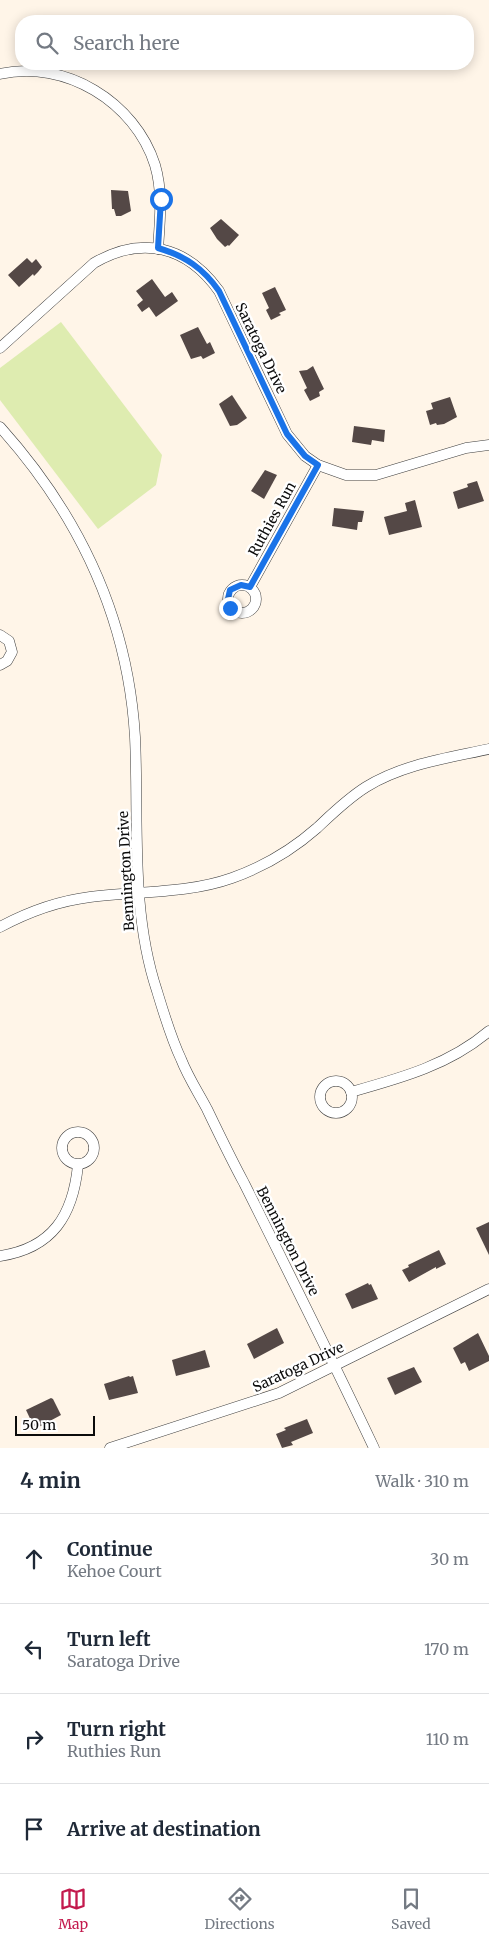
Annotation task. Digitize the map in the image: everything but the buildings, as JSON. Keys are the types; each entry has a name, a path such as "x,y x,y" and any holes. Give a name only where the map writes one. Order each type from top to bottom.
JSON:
{"street":[{"path":"0,74 24,71 62,76 96,91 114,104 127,117 147,146 159,182 161,199 158,248"},
{"name":"Saratoga Drive","path":"0,348 94,263 108,255 124,250 140,247 158,248 189,260 209,278 219,291 287,434 305,456 318,465 346,475 376,475 466,448 489,445"},
{"name":"Bennington Drive","path":"0,427 36,469 65,511 95,571 110,610 122,650 135,735 139,893 143,934 156,990 179,1056 335,1365 374,1448"},
{"name":"Ruthies Run","path":"250,587 318,465"},
{"path":"0,635 8,641 12,652 8,661 0,665"},
{"path":"0,927 40,909 64,902 89,897 185,889 210,884 255,869 300,842 335,810 368,785 390,774 413,766 489,749"},
{"path":"351,1092 404,1077 440,1063 489,1031"},
{"path":"0,1256 24,1250 37,1244 59,1224 72,1199 78,1165"},
{"name":"Saratoga Drive","path":"110,1448 279,1393 489,1289"}],"green space":[{"path":"61,322 162,455 156,485 98,529 0,400 0,368"}],"route":[{"path":"161,199 158,248 189,260 200,268 219,291 287,434 305,456 318,465 250,587 241,585 230,590 228,595 230,608"}]}
